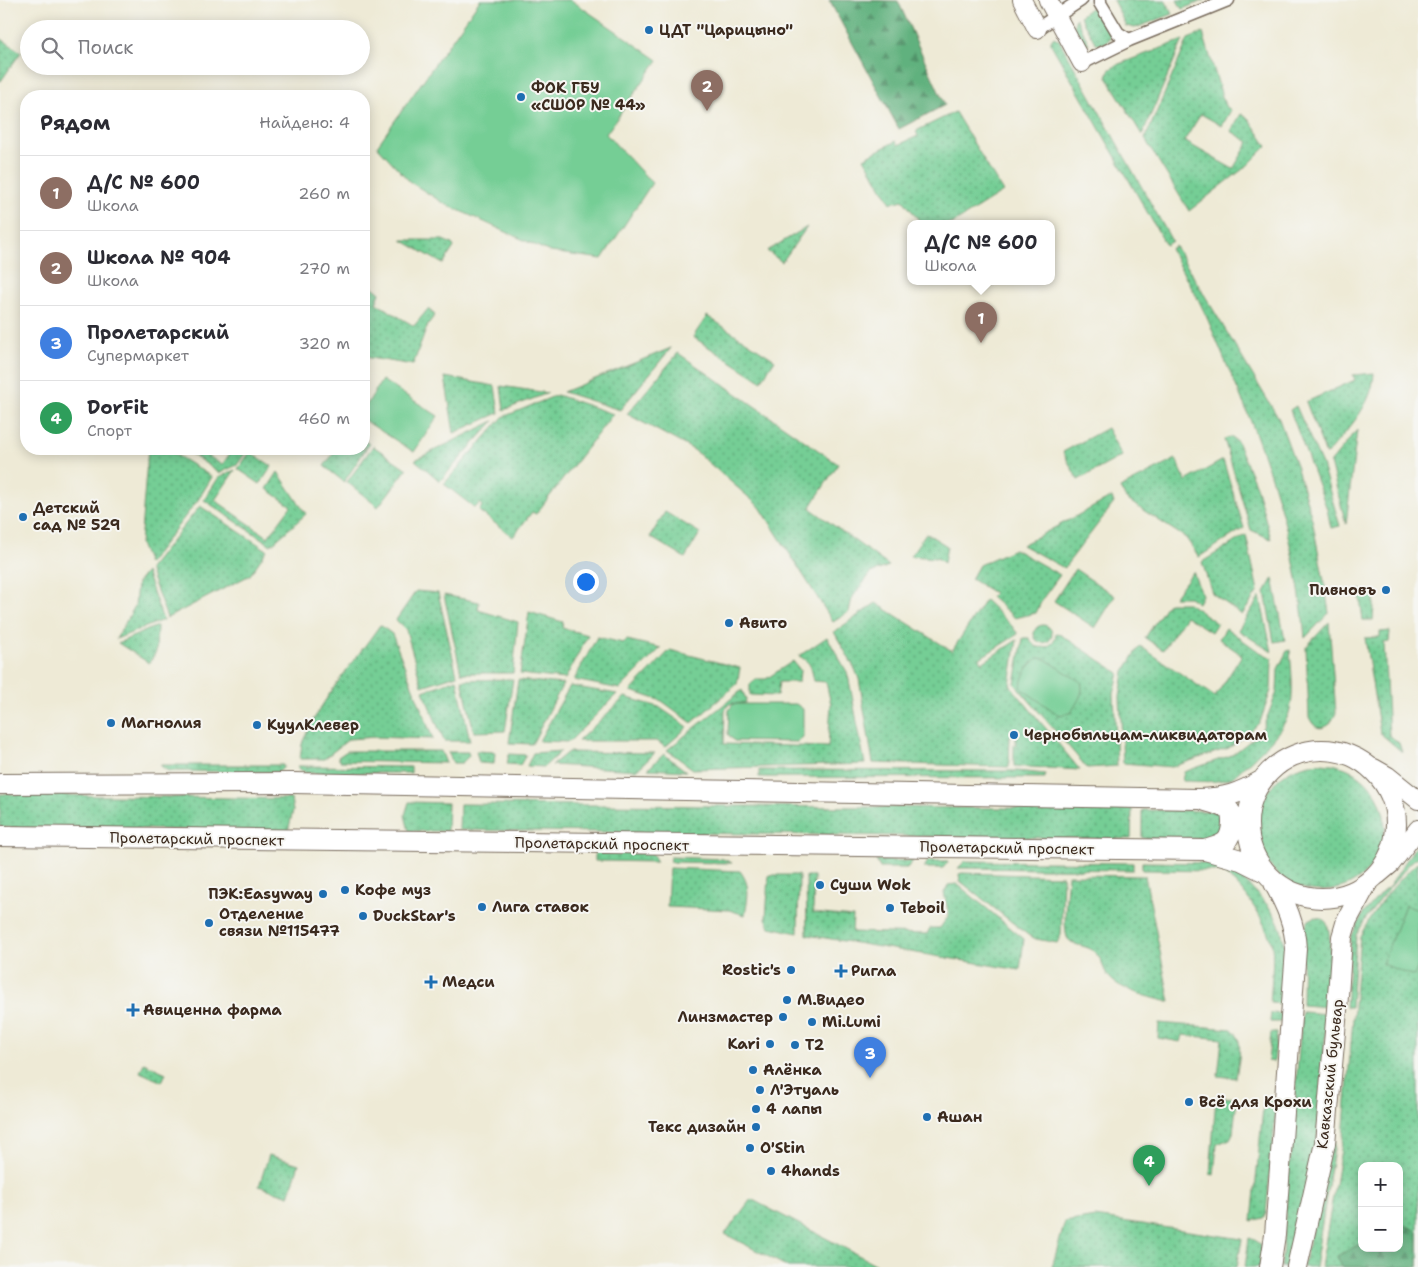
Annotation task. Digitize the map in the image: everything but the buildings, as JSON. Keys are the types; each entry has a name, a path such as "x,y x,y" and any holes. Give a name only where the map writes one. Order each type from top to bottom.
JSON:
{"main road":[{"path":"1022,0 1037,29"},
{"path":"1048,0 1082,63"},
{"path":"1270,1267 1275,1235 1296,949 1293,924 1287,906 1253,849 1249,831 1252,807 1261,782 1276,763 1303,751 1320,748 1335,749 1369,764 1388,776 1418,800"},
{"path":"1372,880 1391,844 1393,823 1393,807 1389,793 1383,780 1374,768"},
{"name":"Пролетарский проспект","path":"0,784 292,783 1199,799 1222,798 1261,782"},
{"name":"Пролетарский проспект","path":"1199,799 1224,807 1232,815 1231,834 1228,840 1223,844 1205,850"},
{"path":"1268,877 1289,892 1316,898 1338,897 1351,894 1391,864 1418,829"},
{"name":"Пролетарский проспект","path":"0,836 1205,850 1242,860 1268,877"},
{"name":"Кавказский бульвар","path":"1297,1267 1325,1143 1342,937 1347,920 1372,880"}],"street":[{"path":"1037,29 1081,0"},
{"path":"1100,0 1100,4 1118,33 1129,40"},
{"path":"1082,63 1129,40 1228,0"}],"green space":[{"name":"ФОК ГБУ «СШОР № 44»","path":"480,0 571,0 658,60 606,134 652,183 602,259 550,252 445,204 410,182 377,146"},
{"path":"829,0 898,1 945,105 899,129"},
{"path":"1113,0 1165,0 1173,14 1135,28 1126,26"},
{"path":"1177,0 1205,0 1182,9"},
{"path":"1095,6 1112,33 1110,39 1102,44 1096,44 1080,16"},
{"path":"1076,18 1089,44 1081,41 1074,31"},
{"path":"1203,33 1225,106 1231,110 1222,126 1201,114 1184,141 1233,169 1249,142 1231,131 1241,114 1249,119 1267,146 1248,165 1189,211 1145,139 1188,39"},
{"path":"1054,37 1059,40 1172,241 1166,245 1051,44"},
{"path":"0,38 20,51 20,53 0,81"},
{"path":"1183,40 1142,135 1107,77 1109,70 1119,64"},
{"path":"955,112 1003,192 958,220 919,220 903,200 891,203 864,158 896,141 898,145 918,136 916,131"},
{"path":"807,227 782,262 767,251"},
{"path":"402,240 443,240 454,247 443,264"},
{"path":"1175,246 1279,419 1296,465 1312,519 1329,613 1305,638 1295,569 1279,502 1257,436 1207,317 1170,249"},
{"path":"370,285 380,293 376,303 414,326 428,309 435,315 428,324 413,365 370,358"},
{"path":"707,316 775,360 761,381 693,337"},
{"path":"671,348 620,410 563,392"},
{"path":"678,353 838,464 810,508 889,566 871,573 852,598 849,612 833,622 760,507 694,450 627,414"},
{"path":"1374,373 1369,396 1364,407 1326,455 1306,402 1355,380 1353,375"},
{"path":"445,377 495,386 499,413 454,433"},
{"path":"382,380 438,416 414,452 370,424 370,399"},
{"path":"501,386 548,393 504,410"},
{"path":"557,395 613,414 536,514 532,512 513,537 479,511 482,506 480,503 475,508 444,484 503,417"},
{"path":"1296,406 1322,465 1340,526 1331,528 1327,509 1290,410"},
{"path":"494,421 440,481 415,460"},
{"path":"1107,428 1122,456 1078,480 1063,452"},
{"path":"1357,430 1346,524 1330,463"},
{"path":"1230,437 1237,441 1256,486 1271,539 1251,530 1224,439"},
{"path":"373,446 407,469 378,507 347,482 366,455 370,455 370,450"},
{"path":"147,455 177,455 212,477 198,500 148,564 140,544"},
{"path":"193,455 207,455 222,465 229,455 244,455 237,465 220,473"},
{"path":"248,455 255,455 272,466 260,484 238,469"},
{"path":"332,455 362,455 344,482 324,466"},
{"path":"1176,459 1186,481 1223,460 1244,528 1199,557 1186,538 1126,499 1120,488"},
{"path":"235,470 215,500 268,537 291,506 267,489 278,472 306,514 271,545 204,500 219,477"},
{"path":"1112,497 1114,503 1064,568 1022,545"},
{"path":"200,506 267,550 250,575 167,618 149,569"},
{"path":"665,512 700,533 685,558 650,537"},
{"path":"926,533 947,546 944,563 937,558 910,556"},
{"path":"1246,535 1258,591 1242,615 1212,593 1202,562"},
{"path":"1014,549 1060,575 1043,598 1036,613 1015,618 991,597 994,593 971,579 979,565"},
{"path":"1075,569 1115,596 1095,628 1054,601"},
{"path":"146,572 163,620 116,639 135,606 137,583"},
{"path":"1193,572 1202,595 1198,603 1189,597 1174,597"},
{"path":"1273,578 1285,640 1274,642 1265,592"},
{"path":"1359,590 1375,592 1373,620 1363,620"},
{"path":"416,591 438,593 457,675 422,686 406,630 396,620"},
{"path":"444,595 479,602 478,610 518,622 513,673 461,673"},
{"path":"1260,597 1272,652 1238,630"},
{"path":"985,600 1018,634 980,658 982,663 1017,640 1010,685 1080,770 1014,766 1016,736 1010,736 1009,767 873,763 859,679 834,632 876,603 952,651"},
{"path":"1168,603 1188,603 1217,623 1211,632 1186,616 1163,650 1145,638"},
{"path":"529,612 563,622 562,628 588,635 565,679 520,674"},
{"path":"1329,622 1336,713 1330,724 1320,728 1313,724 1309,717 1306,647"},
{"path":"380,625 392,634 433,739 375,737 349,739 324,759 300,759 301,747 310,725 338,681"},
{"path":"1043,625 1049,628 1052,634 1049,640 1043,643 1037,640 1034,634 1037,628"},
{"path":"157,626 156,652 149,663 118,643"},
{"path":"1226,628 1258,651 1272,658 1271,690 1260,722 1229,748 1172,767 1123,763 1120,697 1124,672 1140,646 1215,697 1242,655 1219,639"},
{"path":"1390,631 1389,642 1384,643 1389,735 1399,743 1402,752 1380,733 1365,638 1380,637 1380,632"},
{"path":"1056,634 1061,635 1119,673 1114,694 1117,766 1087,768 1015,684 1023,638 1029,638 1035,646 1046,647 1051,644"},
{"path":"597,637 623,643 627,640 661,648 620,689 574,680"},
{"path":"827,637 847,672 865,764 693,769 667,750 742,690 746,699 745,703 729,704 725,710 724,744 828,747 831,704 826,682 814,681 809,664 799,656"},
{"path":"670,650 740,668 737,684 692,723 662,701 631,691"},
{"path":"1290,650 1291,706 1285,722 1273,739 1233,777 1214,781 1182,781 1184,772 1232,755 1259,734 1277,692 1278,669 1287,651"},
{"path":"1039,658 1045,659 1081,682 1082,691 1071,713 1059,715 1022,689 1022,680 1026,671"},
{"path":"793,661 800,670 799,682 779,682 777,696 750,695 750,684 756,679 766,679"},
{"path":"457,679 470,741 444,741 423,691"},
{"path":"513,679 505,731 474,732 462,680"},
{"path":"518,680 563,684 532,744 509,743"},
{"path":"570,686 617,694 569,742 539,741"},
{"path":"625,697 659,707 688,727 665,747 657,741 578,741"},
{"path":"733,704 796,704 803,709 803,737 797,742 734,741 728,734 729,710"},
{"path":"347,751 441,751 446,763 340,761 338,757"},
{"path":"476,751 495,752 494,764 479,763"},
{"path":"561,751 544,767 527,766 533,753"},
{"path":"448,752 468,752 469,756 462,763 453,763"},
{"path":"568,752 655,753 637,770 552,765"},
{"path":"509,754 526,755 520,765 507,764"},
{"path":"664,754 686,771 648,769"},
{"path":"1321,763 1345,768 1357,774 1366,782 1374,791 1380,803 1385,827 1380,851 1374,863 1366,872 1357,880 1345,886 1321,891 1297,886 1285,880 1276,872 1268,863 1262,851 1257,827 1262,803 1268,791 1276,782 1285,774 1297,768"},
{"path":"160,765 283,765 283,768 279,772 170,771"},
{"path":"298,766 411,767 411,773 306,773 298,768"},
{"path":"759,770 1017,771 1045,774 1045,778 759,777"},
{"path":"0,794 291,799 293,811 288,831 0,827"},
{"path":"409,802 448,803 447,831 409,831 405,815"},
{"path":"460,804 1132,809 1131,839 459,830"},
{"path":"1142,810 1219,811 1228,818 1217,839 1142,838"},
{"path":"1418,842 1418,856 1409,864 1384,895 1356,935 1351,1007 1346,1007 1351,937 1363,914 1382,892 1389,887"},
{"path":"595,853 652,853 657,862 595,861"},
{"path":"670,857 723,859 732,863 671,862"},
{"path":"876,860 913,861 907,868 880,868"},
{"path":"928,861 948,862 943,868 924,868"},
{"path":"965,861 1133,863 1133,870 958,868"},
{"path":"1142,862 1218,864 1235,872 1244,880 1264,901 1279,923 1285,957 1282,1004 1270,1003 1272,946 1265,926 1242,891 1225,875 1216,871 1142,870"},
{"path":"1418,862 1418,1267 1321,1267 1343,1137 1360,936 1378,906"},
{"path":"669,868 740,871 747,887 748,897 745,915 729,910 667,907"},
{"path":"959,874 1063,876 1061,935 1057,943 1036,939 1028,935 960,881"},
{"path":"769,875 799,875 798,933 770,927 766,918"},
{"path":"1068,875 1145,876 1170,1002 1121,986 1107,975 1096,953 1068,939 1065,918"},
{"path":"806,876 814,876 813,913 853,917 852,932 927,934 930,928 940,928 949,915 944,893 948,885 957,884 1024,939 1020,970 807,935"},
{"path":"1405,905 1418,910 1418,966 1414,976 1382,964"},
{"path":"1315,917 1321,918 1326,922 1330,938 1328,1007 1302,1005 1303,931 1309,920"},
{"path":"1302,1012 1327,1014 1317,1141 1291,1267 1281,1267"},
{"path":"1271,1013 1283,1014 1282,1022 1270,1022"},
{"path":"1159,1023 1232,1029 1240,1045 1236,1078 1218,1076 1222,1039 1183,1035 1181,1042 1158,1038"},
{"path":"1271,1033 1277,1033 1274,1062 1268,1061"},
{"path":"144,1063 166,1073 162,1082 140,1072"},
{"path":"1216,1097 1237,1098 1233,1133 1230,1139 1217,1144 1214,1175 1210,1174"},
{"path":"1264,1098 1277,1099 1266,1214 1263,1218 1252,1221"},
{"path":"1332,1141 1335,1142 1315,1267 1303,1267"},
{"path":"269,1155 299,1164 289,1196 259,1186"},
{"path":"751,1199 881,1267 788,1267 725,1234"},
{"path":"1095,1217 1242,1239 1237,1267 1052,1267 1065,1222"},
{"path":"1403,1225 1418,1231 1418,1267 1342,1267 1337,1256 1358,1245 1358,1252 1403,1252"},
{"path":"1249,1238 1255,1240 1261,1246 1262,1253 1259,1267 1245,1267"}],"place":[{"name":"ЦДТ \"Царицыно\"","path":"649,30"},
{"name":"ФОК ГБУ «СШОР № 44»","path":"521,97"},
{"name":"Школа № 904","path":"707,111"},
{"name":"Д/C № 600","path":"981,343"},
{"name":"Детский сад № 529","path":"23,517"},
{"name":"Пивновъ","path":"1386,590"},
{"name":"Авито","path":"729,623"},
{"name":"Магнолия","path":"111,723"},
{"name":"КуулКлевер","path":"257,725"},
{"name":"Чернобыльцам-ликвидаторам","path":"1014,735"},
{"name":"Суши Wok","path":"820,885"},
{"name":"Кофе муз","path":"345,890"},
{"name":"ПЭК:Easyway","path":"323,894"},
{"name":"Лига ставок","path":"482,907"},
{"name":"Teboil","path":"890,908"},
{"name":"DuckStar's","path":"363,916"},
{"name":"Отделение связи №115477","path":"209,923"},
{"name":"Rostic's","path":"791,970"},
{"name":"Ригла","path":"841,971"},
{"name":"Медси","path":"431,982"},
{"name":"М.Видео","path":"787,1000"},
{"name":"Авиценна фарма","path":"133,1010"},
{"name":"Линзмастер","path":"783,1017"},
{"name":"Mi.Lumi","path":"812,1022"},
{"name":"Kari","path":"770,1044"},
{"name":"T2","path":"795,1045"},
{"name":"Алёнка","path":"753,1070"},
{"name":"Пролетарский","path":"870,1078"},
{"name":"Л'Этуаль","path":"760,1090"},
{"name":"Всё для Крохи","path":"1189,1102"},
{"name":"4 лапы","path":"756,1109"},
{"name":"Ашан","path":"927,1117"},
{"name":"Текс дизайн","path":"756,1127"},
{"name":"O'Stin","path":"750,1148"},
{"name":"4hands","path":"771,1171"},
{"name":"DorFit","path":"1149,1186"}]}
